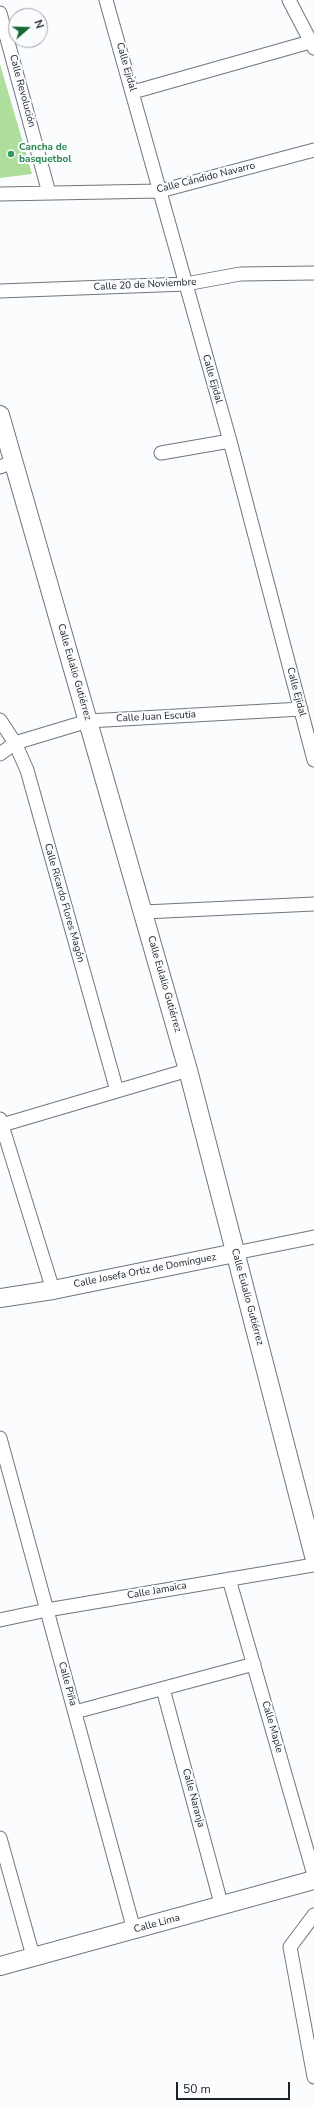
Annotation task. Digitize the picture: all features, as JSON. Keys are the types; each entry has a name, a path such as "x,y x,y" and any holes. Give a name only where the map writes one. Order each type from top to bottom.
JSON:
{"street":[{"name":"Calle Ejidal","path":"106,0 230,441 301,709 310,731 314,760"},
{"path":"133,92 312,46 289,0"},
{"name":"Calle Revolución","path":"0,13 49,193"},
{"name":"Calle Cándido Navarro","path":"0,194 160,191 314,150"},
{"name":"Calle 20 de Noviembre","path":"0,291 186,284 240,274 314,274"},
{"name":"Calle Eulalio Gutiérrez","path":"0,415 7,465 88,721 144,912 188,1070 314,1556"},
{"path":"161,453 230,441"},
{"name":"Calle Juan Escutia","path":"0,754 15,743 88,721 301,709"},
{"name":"Calle Ricardo Flores Magón","path":"0,720 15,743 28,770 117,1091"},
{"path":"144,912 314,904"},
{"path":"52,1290 1,1122 117,1091 188,1070"},
{"name":"Calle Josefa Ortiz de Domínguez","path":"0,1298 52,1290 314,1237"},
{"name":"Calle Piña","path":"0,1438 134,1930"},
{"path":"301,1507 314,1530"},
{"name":"Calle Jamaica","path":"0,1620 47,1610 314,1565"},
{"name":"Calle Maple","path":"229,1579 314,1875"},
{"path":"75,1712 254,1664"},
{"name":"Calle Naranja","path":"163,1688 222,1906"},
{"path":"0,1838 33,1956"},
{"name":"Calle Lima","path":"0,1966 314,1880"},
{"path":"314,1915 290,1947 314,2077"}],"green space":[{"path":"0,64 32,174 0,178"}],"place":[{"name":"Cancha de basquetbol","path":"11,154"}]}
